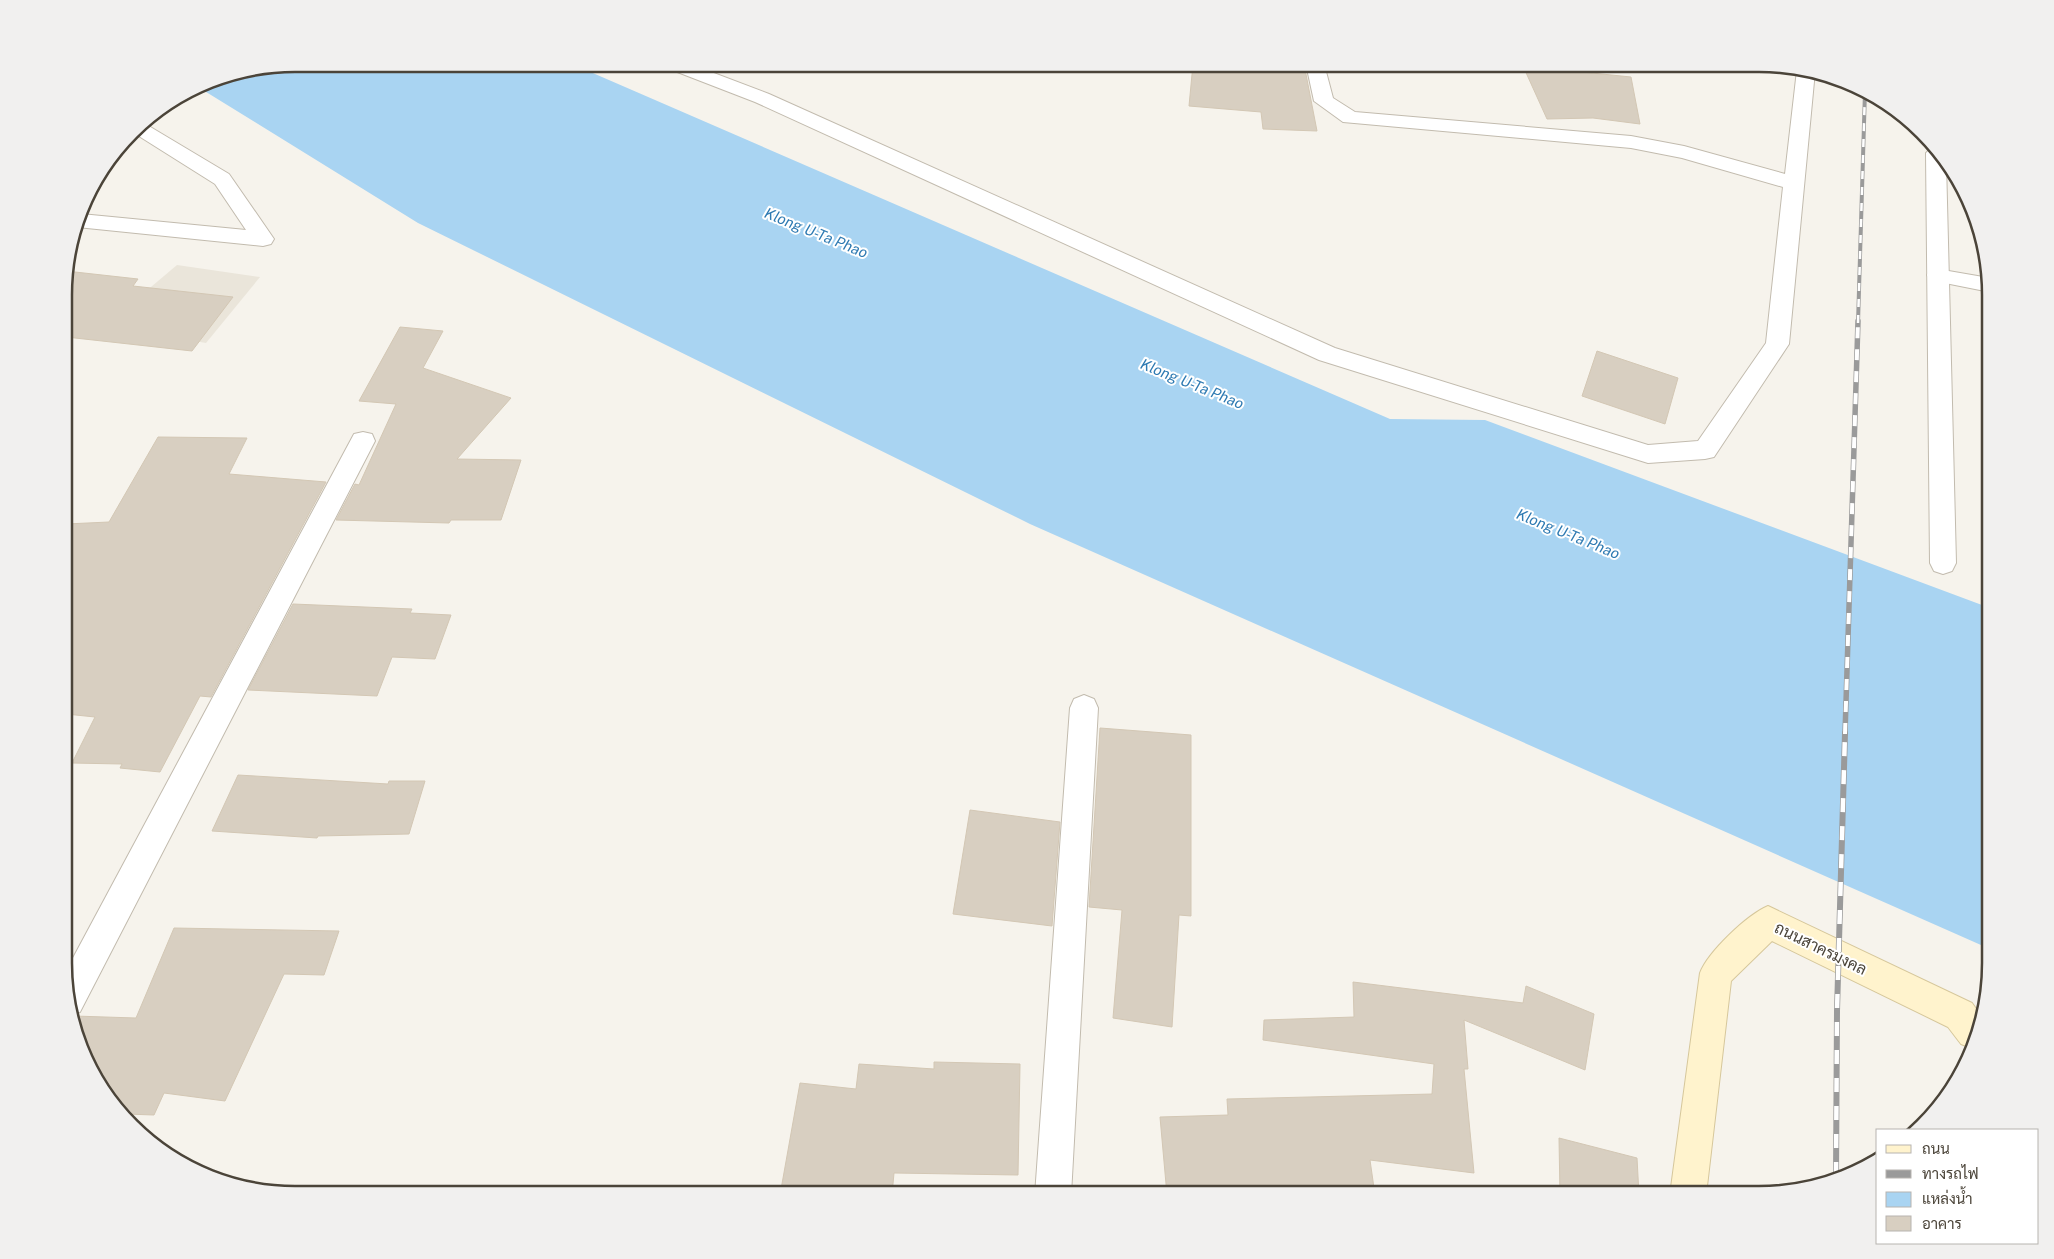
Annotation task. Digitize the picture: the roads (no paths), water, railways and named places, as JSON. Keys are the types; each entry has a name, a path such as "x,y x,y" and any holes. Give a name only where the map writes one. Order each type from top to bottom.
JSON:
{"street":[{"path":"695,72 762,98 1327,354 1648,454 1705,450 1777,344 1805,78"},
{"path":"1317,72 1324,101 1350,118 1631,142 1684,152 1794,183"},
{"path":"85,221 263,239 222,179 145,131"},
{"path":"1936,161 1943,563"},
{"path":"74,989 364,441"},
{"path":"1054,1186 1084,708"},
{"name":"ถนนสาครมงคล","path":"1689,1186 1716,972 1768,922 1960,1015 1972,1029"}],"lane":[{"path":"1937,275 1981,283"}],"water":[{"name":"Klong U-Ta Phao","path":"295,72 590,72 1390,419 1485,420 1982,605 1982,945 1030,524 418,223 205,91 238,80 266,74"}],"railway":[{"path":"1858,323 1865,99"},
{"path":"1845,734 1858,321"},
{"path":"1836,1173 1837,1011 1845,733"}]}
